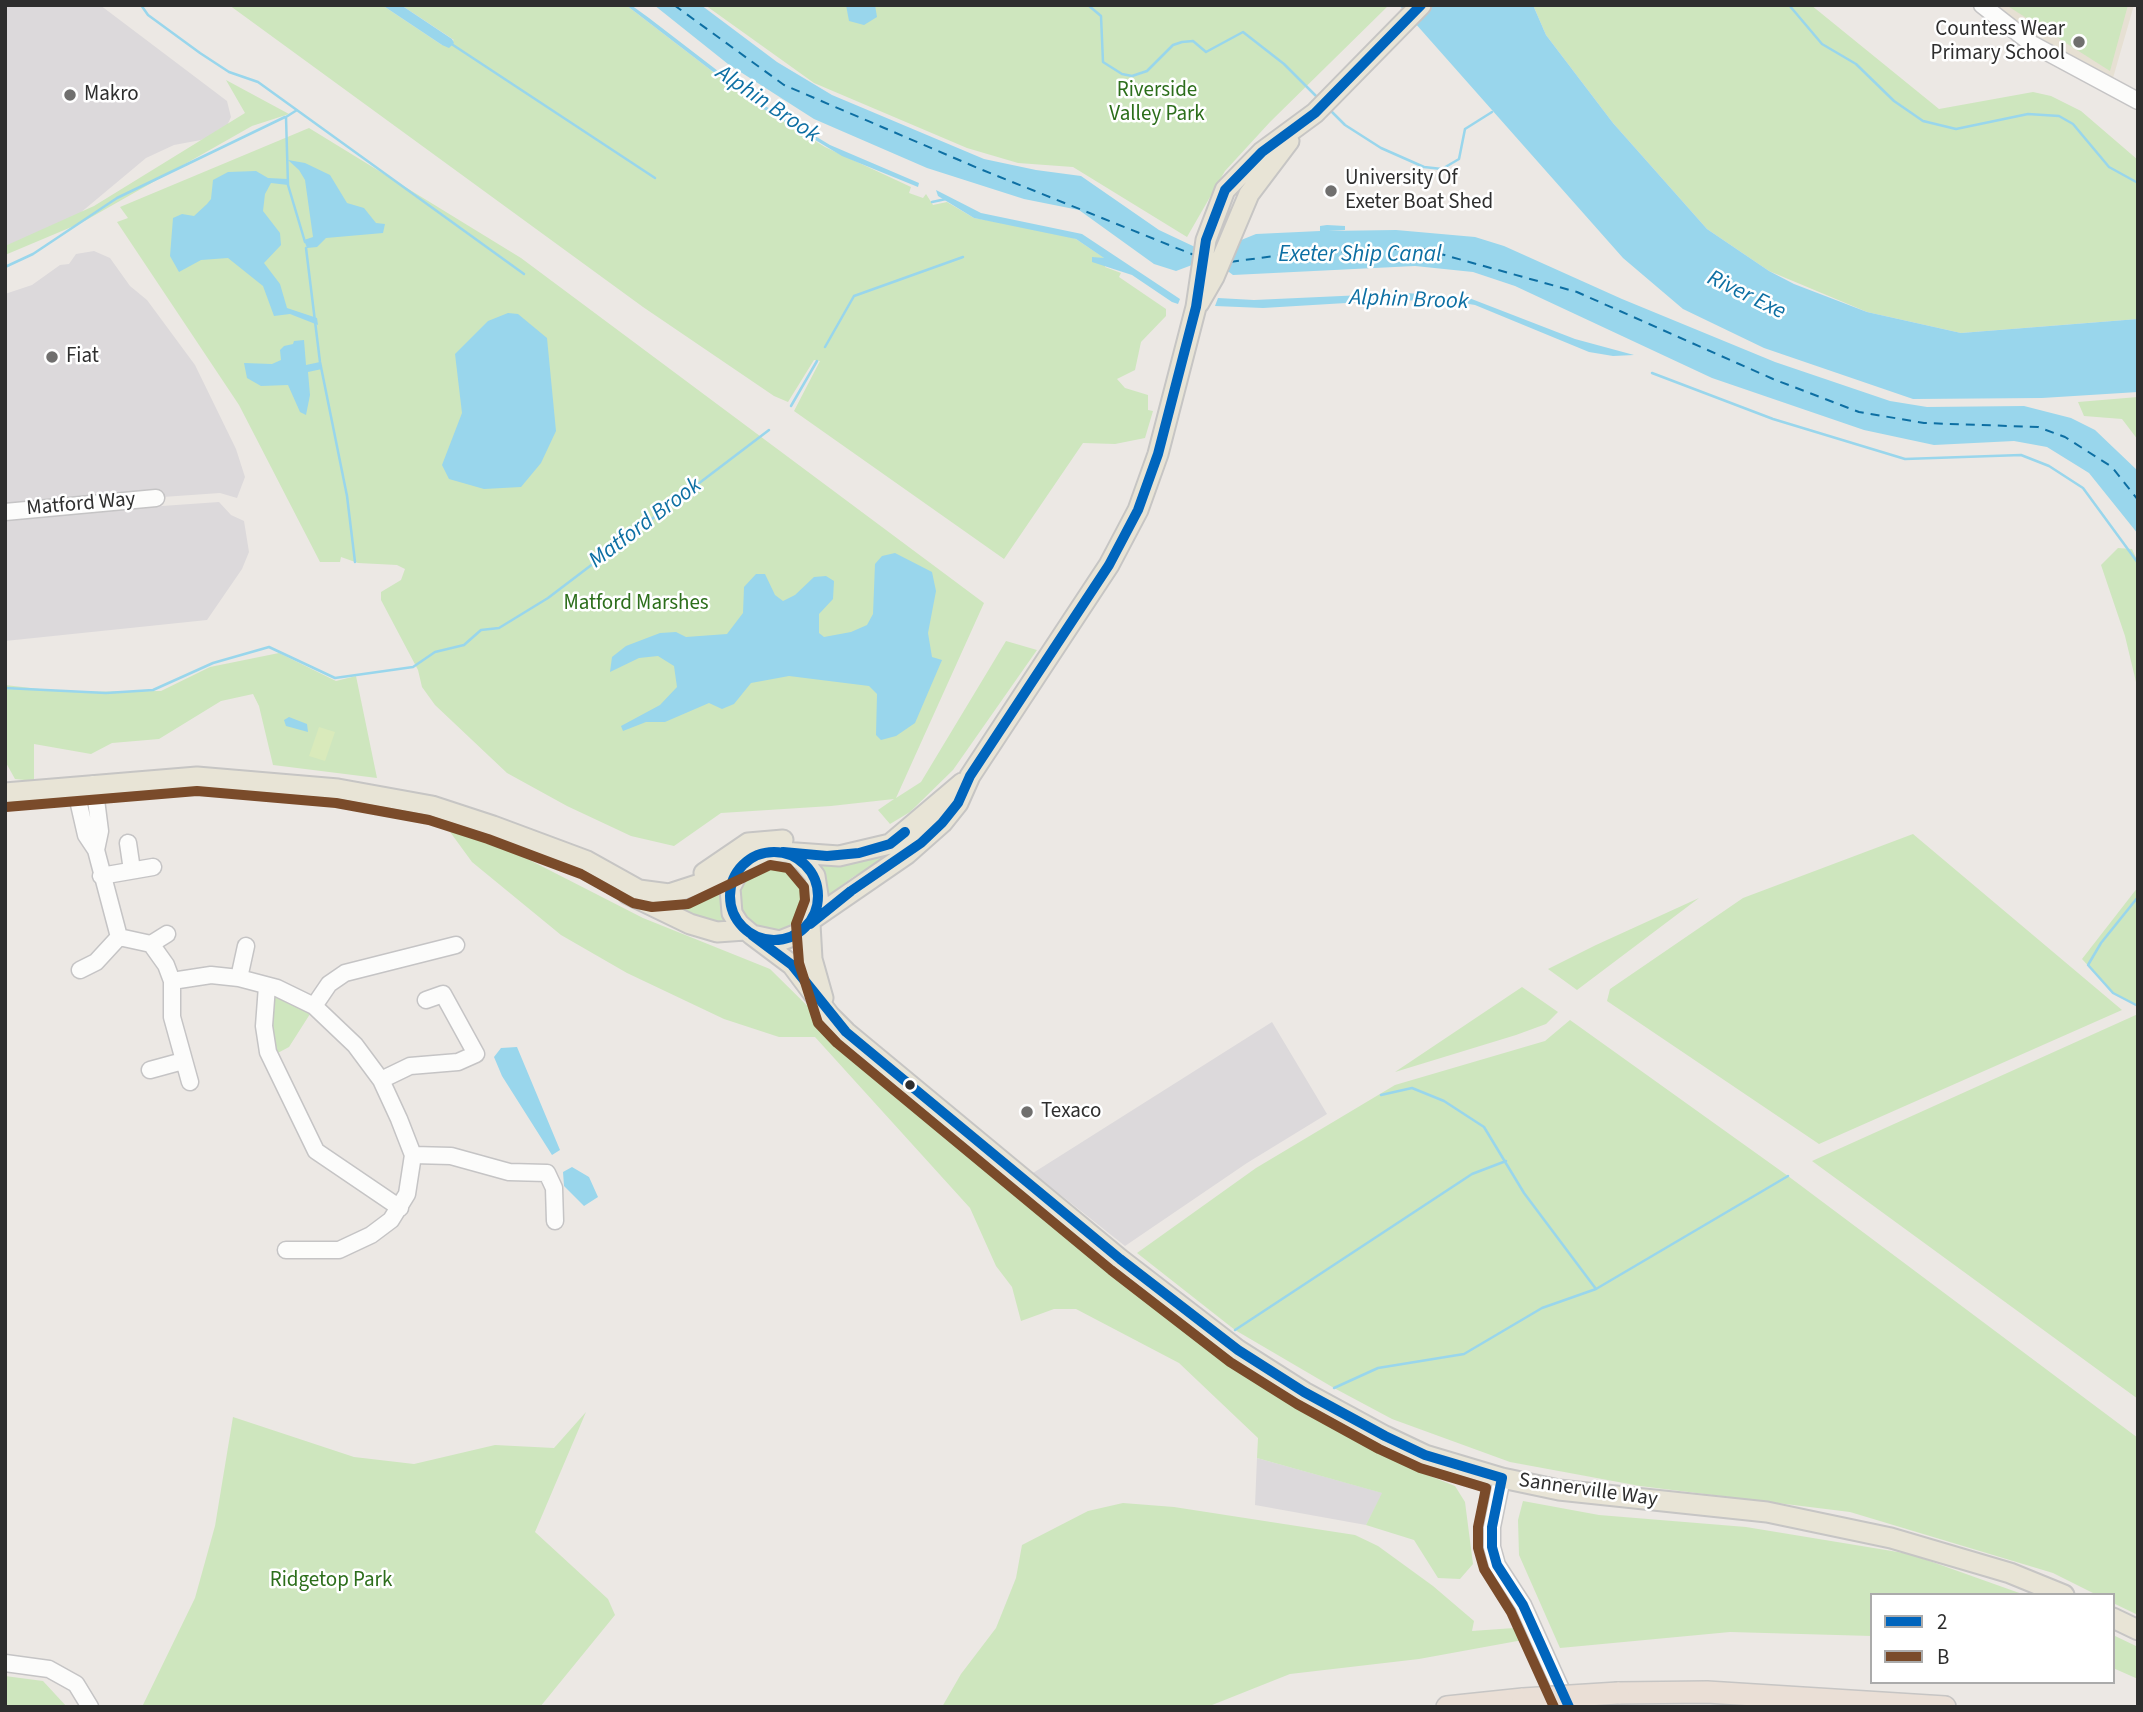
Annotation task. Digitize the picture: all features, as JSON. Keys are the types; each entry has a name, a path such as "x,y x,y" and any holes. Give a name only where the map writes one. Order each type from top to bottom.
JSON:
{"highway":[{"path":"1447,1707 1619,1693 1707,1692 1945,1707"}],"main road":[{"path":"559,853 582,870 690,924 718,932 748,933 780,941 800,933 812,921 931,834 958,803 970,776 1109,565 1138,510 1158,454 1183,354 1209,269 1254,186 1298,128 1421,5"},
{"path":"1209,269 1206,240 1226,190 1273,142 1298,128"},
{"path":"5,793 198,789 230,781 289,783 411,802 493,826 559,853 587,861 639,890 668,894 706,882 768,851 827,856 859,853 891,844 970,776"},
{"path":"5,805 85,791"},
{"path":"616,877 643,885 671,886 703,873 736,850 759,840 782,839 847,847 871,844 907,830"},
{"path":"783,852 803,861 815,876 820,894 812,921 812,959 830,1016"},
{"path":"744,862 735,873 729,895 732,913 748,933"},
{"name":"Sannerville Way","path":"748,933 792,965 830,1016 930,1103 1111,1252 1238,1350 1304,1392 1385,1436 1425,1455 1502,1478 1583,1493 1767,1513 1891,1538 2010,1573 2059,1593"},
{"path":"2115,1619 2138,1630"}],"street":[{"path":"1982,5 2032,44 2138,101"},
{"name":"Matford Way","path":"5,512 156,498"},
{"path":"85,791 100,831 96,850 119,937"},
{"path":"128,844 132,870"},
{"path":"101,876 153,867"},
{"path":"119,937 151,944 167,934"},
{"path":"80,970 96,962 119,937"},
{"path":"151,944 172,981 172,1017 190,1082"},
{"path":"314,1006 329,984 345,973 456,945"},
{"path":"239,978 246,946"},
{"path":"172,981 211,975 239,978 267,986 314,1006 344,1033 381,1080 413,1155 409,1186 400,1208 387,1224 347,1247 320,1252 286,1250"},
{"path":"267,986 264,1026 268,1052 316,1152 400,1208"},
{"path":"381,1080 410,1066 479,1059 443,994 426,1000"},
{"path":"150,1070 183,1061"},
{"path":"413,1155 451,1156 509,1172 528,1165 547,1174 554,1188 555,1221"},
{"path":"1502,1478 1492,1527 1492,1547 1497,1565 1523,1605 1569,1707"},
{"path":"5,1663 49,1669 76,1684 90,1707"}],"shaded area":[{"path":"5,5 100,5 227,101 231,117 225,130 201,140 174,145 146,158 73,219 5,248"},
{"name":"Countess Wear Primary School","path":"1988,5 2134,5 2111,85 2072,63"},
{"path":"94,251 110,258 130,286 147,300 195,365 236,449 245,477 237,498 220,493 5,508 5,294 32,285 60,265 69,264 76,254"},
{"path":"219,502 231,515 244,521 249,552 242,569 207,620 5,641 5,517"},
{"path":"1272,1022 1327,1114 1247,1163 1125,1246 1033,1173"},
{"path":"1257,1458 1383,1493 1366,1525 1255,1505"}],"green space":[{"path":"229,5 382,5 442,45 454,40 401,5 626,5 755,104 825,147 911,187 909,193 923,198 926,194 933,205 947,202 974,218 1061,233 1076,239 1106,259 1105,267 1121,273 1119,277 1166,309 1166,316 1141,342 1135,370 1117,379 1125,388 1148,395 1148,410 1153,411 1145,438 1115,444 1083,443 1004,559 794,411 820,361 814,360 788,402 774,396 643,307"},
{"name":"Riverside Valley Park","path":"705,5 1389,5 1270,122 1225,171 1187,237 1073,167 1018,163 967,148 814,83"},
{"path":"1533,5 1811,5 1939,109 2033,92 2051,96 2081,111 2138,160 2138,319 1961,333 1867,312 1769,271 1707,229 1613,123 1546,35"},
{"name":"Countess Wear Primary School","path":"2006,5 2128,5 2110,71"},
{"path":"226,80 289,114 252,126 81,223 5,255 5,246 94,206 245,113"},
{"name":"Matford Marshes","path":"309,128 521,258 984,603 896,798 921,782 1006,641 1037,650 953,770 910,812 890,824 878,810 894,799 721,813 674,846 631,836 567,806 507,773 435,705 422,687 418,670 381,600 381,592 401,580 405,569 397,565 358,563 341,557 340,562 320,562 239,405 117,222 128,218 120,207"},
{"path":"2138,397 2138,440 2122,419 2084,416 2078,402"},
{"path":"2118,548 2132,549 2138,562 2138,726 2136,682 2125,636 2101,565"},
{"path":"279,653 336,681 356,676 377,778 273,765 259,706 253,694 221,701 159,739 112,743 91,754 34,744 34,781 15,779 5,761 5,685 66,692 161,691 210,667"},
{"path":"319,727 335,732 325,761 309,756"},
{"path":"445,825 508,849 643,918 770,969 840,1038 1066,1230 1181,1319 1293,1403 1425,1474 1455,1486 1465,1502 1473,1564 1460,1579 1438,1578 1414,1540 1366,1525 1382,1493 1257,1458 1258,1438 1179,1363 1076,1309 1054,1309 1021,1321 1012,1287 996,1266 970,1208 815,1037 779,1037 724,1019 627,973 561,935 472,862"},
{"path":"1913,834 2122,1010 1819,1144 1607,1001 1610,989 1743,898"},
{"path":"899,852 853,877 826,897 815,862"},
{"path":"774,858 795,864 805,874 811,895 805,916 795,926 774,932 753,926 743,916 737,895 743,874 753,864"},
{"path":"722,877 729,923 727,927 677,911 658,897"},
{"path":"2138,887 2138,1006 2113,993 2082,959"},
{"path":"1699,898 1577,990 1548,969 1596,945"},
{"path":"1522,987 1558,1012 1546,1024 1395,1072"},
{"path":"277,996 310,1014 289,1047 274,1055 270,1003"},
{"path":"2138,1014 2138,1399 1812,1161"},
{"path":"1570,1020 1788,1176 2138,1438 2138,1615 2115,1604 2115,1593 2093,1593 2053,1573 1850,1512 1640,1486 1510,1462 1392,1419 1334,1388 1235,1330 1137,1253 1256,1168 1395,1085 1545,1041"},
{"name":"Ridgetop Park","path":"586,1412 535,1532 608,1599 615,1615 540,1707 142,1707 195,1598 215,1526 233,1417 354,1457 414,1464 495,1445 554,1448"},
{"path":"1523,1501 1599,1515 1746,1527 1910,1554 2019,1593 1870,1593 1870,1636 1730,1632 1560,1648 1519,1555 1518,1520"},
{"path":"1123,1503 1174,1507 1355,1535 1378,1546 1433,1586 1474,1621 1472,1631 1514,1628 1523,1640 1419,1659 1290,1674 1207,1707 942,1707 961,1674 996,1628 1016,1578 1022,1545 1088,1511"},
{"path":"2115,1636 2138,1647 2138,1679 2115,1669"},
{"path":"5,1676 43,1681 67,1707 5,1707"}],"water":[{"path":"382,5 401,5 454,43 449,48 442,45"},
{"path":"626,5 631,5 649,18 757,101 830,145 919,183 918,187 842,156 755,104"},
{"name":"Exeter Ship Canal","path":"654,5 701,5 777,62 832,95 984,159 1081,176 1159,230 1195,247 1214,251 1256,234 1320,231 1320,226 1327,225 1345,226 1345,230 1328,231 1396,230 1475,237 1504,246 1622,299 1775,362 1890,401 1927,407 2024,406 2071,418 2095,430 2138,471 2138,534 2089,473 2047,447 2014,441 1934,445 1864,430 1712,378 1515,286 1473,272 1415,266 1233,275 1192,265 1176,271 1154,264 1079,210 1024,199 927,168 814,119 728,64"},
{"path":"846,5 875,5 877,17 864,25 849,21"},
{"name":"River Exe","path":"1399,5 1533,5 1546,35 1613,123 1707,229 1769,271 1794,284 1867,312 1961,333 2138,319 2138,392 2042,398 1913,399 1764,348 1683,309 1623,258"},
{"path":"288,160 305,163 330,175 347,203 364,208 376,223 385,224 383,233 326,238 317,247 307,248 304,240 313,237 305,180"},
{"path":"256,171 268,178 288,179 288,185 271,183 265,194 263,211 280,233 281,245 264,263 280,284 287,308 317,318 318,325 290,314 274,316 263,286 228,258 201,260 179,272 170,256 173,218 182,214 194,216 207,204 211,199 213,180 228,172"},
{"path":"936,190 981,213 1082,234 1180,299 1178,304 1132,275 1092,262 1092,257 1104,258 1076,239 974,218 938,196"},
{"path":"1407,293 1469,298 1575,339 1634,355 1613,356 1589,352 1475,305 1457,302 1396,300 1263,308 1215,306 1218,298 1254,300"},
{"path":"508,313 518,314 547,338 556,431 541,463 521,487 484,489 449,479 442,465 462,413 455,354 488,321"},
{"path":"304,340 306,365 320,362 322,369 308,372 310,395 306,415 300,412 288,385 261,386 247,378 244,363 272,364 281,360 280,350 284,346"},
{"path":"895,553 932,572 936,591 928,633 932,657 942,660 915,723 896,736 881,740 876,735 877,694 869,686 789,676 751,683 734,704 722,709 709,703 665,722 646,722 623,731 621,726 660,705 677,687 674,666 658,656 639,658 610,672 612,657 626,646 660,633 676,632 686,637 727,634 743,613 744,587 756,574 765,574 775,595 783,601 795,595 814,577 826,576 834,581 833,599 819,614 819,633 824,637 851,632 867,625 873,614 875,564 882,556"},
{"path":"289,717 307,724 308,732 286,726 284,720"},
{"path":"517,1047 560,1150 552,1155 502,1076 494,1057 501,1048"},
{"path":"572,1167 589,1177 598,1197 584,1206 564,1186 563,1172"}],"waterway":[{"path":"141,5 148,15 200,53 229,72 258,82 524,274"},
{"path":"1088,5 1101,16 1103,62 1122,74 1132,76 1147,71 1173,45 1193,41 1206,52 1243,32 1284,64 1318,98"},
{"path":"1789,5 1822,44 1856,64 1894,101 1923,121 1956,129 2028,114 2059,116 2073,124 2109,167 2138,183"},
{"path":"450,43 655,178"},
{"path":"297,110 286,117 288,185 305,242"},
{"path":"1330,110 1345,125 1381,148 1424,167 1442,169 1459,159 1465,129 1492,112"},
{"path":"5,267 33,254 117,198 285,117"},
{"path":"932,202 946,199"},
{"path":"306,248 320,362 347,496 355,562"},
{"name":"Matford Brook","path":"825,347 854,296 963,257"},
{"name":"Matford Brook","path":"791,406 817,361"},
{"path":"1652,373 1773,419 1905,459 2021,455 2049,466 2083,488 2138,563"},
{"name":"Matford Brook","path":"5,688 106,693 153,690 213,663 269,647 335,678 413,667 435,652 464,645 481,630 499,628 548,598 769,430"},
{"path":"2138,897 2101,943 2088,965 2113,993 2138,1006"},
{"path":"1381,1095 1412,1088 1444,1101 1484,1127 1524,1193 1596,1289"},
{"path":"1235,1330 1472,1174 1506,1161"},
{"path":"1334,1388 1378,1368 1464,1354 1542,1308 1596,1289 1788,1176"}],"ferry route":[{"path":"674,5 784,85 980,169 1194,255"},
{"path":"1230,262 1289,254 1419,248 1577,292 1773,379 1859,412 1924,423 2038,427 2065,437 2112,467 2138,500"}],"transit line":[{"name":"2","path":"810,924 851,891 921,843 942,823 958,803 970,776 1109,565 1138,510 1158,454 1196,307 1206,240 1225,190 1262,152 1315,113 1421,5"},
{"name":"B","path":"6,807 197,791 336,803 429,820 488,839 581,874 633,903 652,907 688,904 770,865 788,868 804,887 805,900 796,924 799,963 818,1023 837,1043 1111,1270 1230,1362 1297,1404 1379,1449 1420,1468 1486,1488 1478,1527 1478,1548 1484,1569 1511,1612 1554,1707"},
{"name":"2","path":"783,852 827,856 859,853 890,844 905,832"},
{"name":"2","path":"765,852 783,852 799,859 811,871 818,887 818,896 818,905 811,921 799,933 783,940 765,940 749,933 737,921 730,905 730,887 737,871 749,859 765,852"},
{"name":"2","path":"752,935 792,965 846,1032 1120,1259 1238,1350 1304,1392 1385,1436 1425,1455 1502,1478 1492,1527 1492,1547 1497,1565 1523,1605 1569,1707"}],"place":[{"name":"Countess Wear Primary School","path":"2079,42"},
{"name":"Makro","path":"70,95"},
{"name":"University Of Exeter Boat Shed","path":"1331,191"},
{"name":"Fiat","path":"52,357"},
{"name":"Texaco","path":"1027,1112"}],"water label":[{"name":"Alphin Brook","path":"767,105"},
{"name":"Alphin Brook","path":"1409,301"}]}
